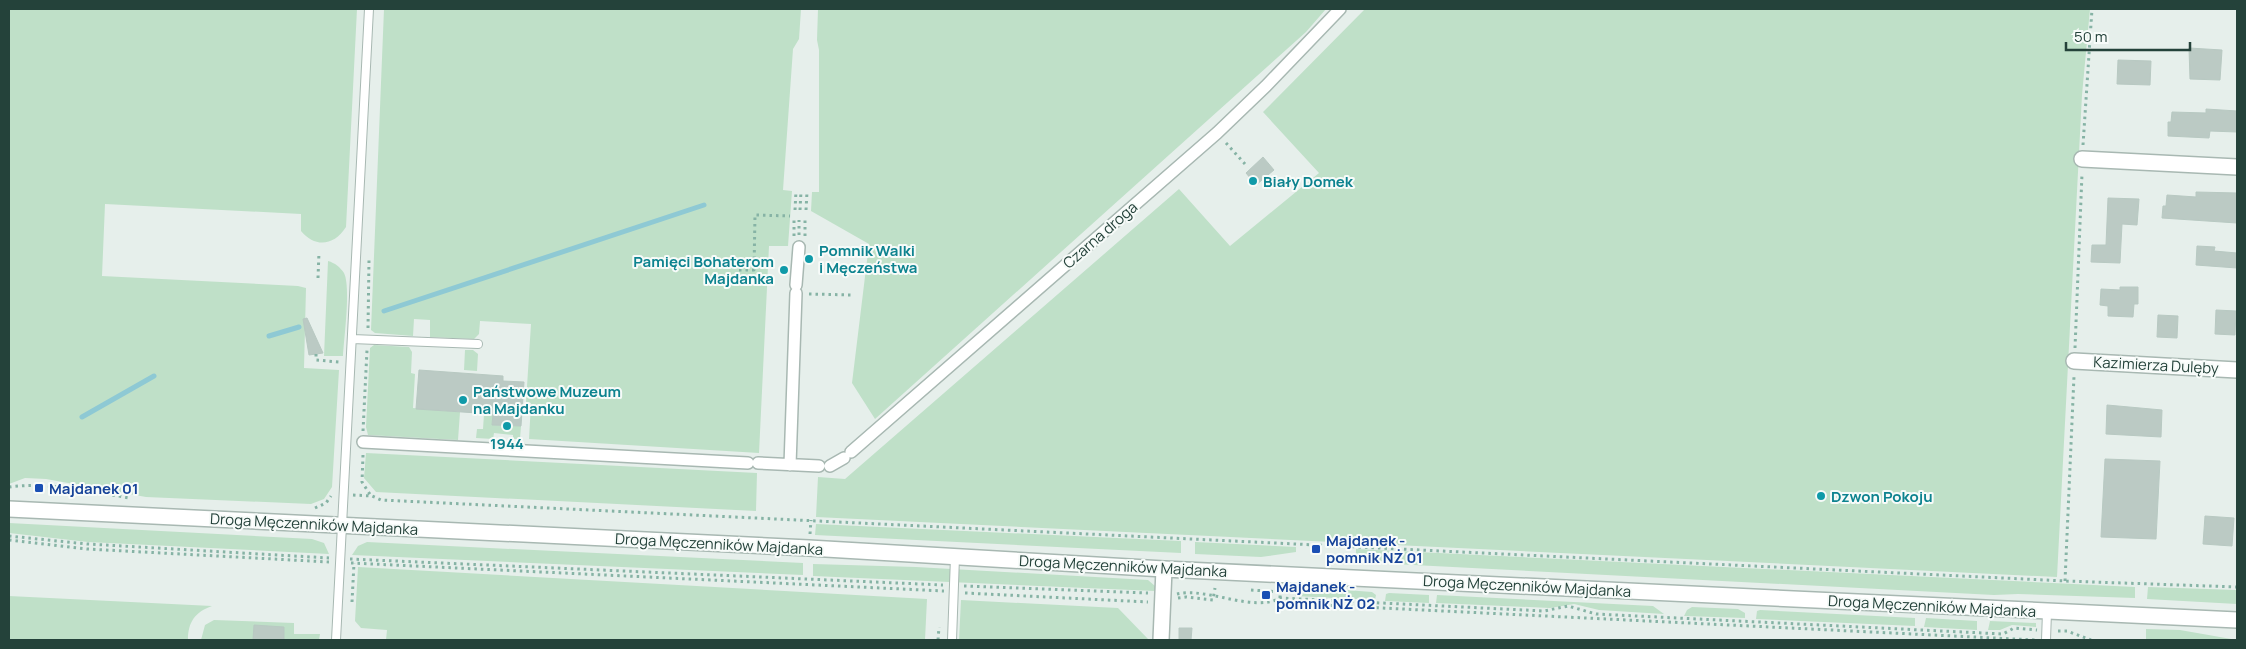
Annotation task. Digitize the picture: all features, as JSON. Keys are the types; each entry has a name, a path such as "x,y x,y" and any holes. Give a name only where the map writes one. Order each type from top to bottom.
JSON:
{"street":[{"name":"Czarna droga","path":"790,465 824,466 847,455 1217,133 1266,86 1340,9"},
{"path":"2082,159 2237,167"},
{"path":"363,442 790,465 799,247"},
{"name":"Kazimierza Dulęby","path":"2074,360 2237,370"},
{"name":"Droga Męczenników Majdanka","path":"9,509 1164,569 2237,620"},
{"path":"1161,640 1157,598 1164,569"}],"lane":[{"path":"336,640 369,9"},
{"path":"352,338 478,344"},
{"path":"952,640 955,557"},
{"path":"2046,640 2047,612"}],"path":[{"path":"2065,581 2082,159 2092,9"},
{"path":"1217,133 1245,164"},
{"path":"795,210 796,191"},
{"path":"800,210 801,191"},
{"path":"806,210 807,192"},
{"path":"739,270 754,270 755,215 790,216"},
{"path":"318,278 319,252"},
{"path":"796,289 852,295"},
{"path":"367,339 362,482 372,496 381,500 2065,581 2237,587"},
{"path":"9,487 26,485 90,491 137,499"},
{"path":"310,509 326,503 333,494"},
{"path":"810,535 811,520"},
{"path":"9,536 87,544 341,560 951,592"},
{"path":"9,540 87,549 946,585"},
{"path":"955,585 1157,598"},
{"path":"1186,597 1213,600 1214,588 1223,589"},
{"path":"1242,590 1280,592 1280,603 2038,640"},
{"path":"960,592 1157,598 1186,592 1213,594 1232,600 1273,602 1280,598 1544,611 1568,606 1596,614 2003,634 2014,628 2067,631 2090,640"}],"green space":[{"path":"9,9 357,9 346,227 336,238 324,243 312,240 306,236 301,231 301,214 105,204 102,276 298,286 306,288 304,368 339,370 332,487 324,499 311,504 146,497 46,479 25,478 9,484"},
{"path":"384,9 801,9 799,39 793,49 783,190 792,191 788,246 769,246 759,453 529,439 531,403 526,402 531,324 480,321 479,334 474,339 430,337 430,320 414,319 413,336 375,333 371,330"},
{"path":"818,9 1326,9 1306,32 875,419 852,383 869,244 811,211 812,192 819,192"},
{"path":"1365,9 2090,9 2082,95 2057,577 816,517 818,477 845,479 1179,189 1230,246 1319,173 1263,112"},
{"path":"328,261 341,269 346,280 347,301 343,356 324,356"},
{"path":"374,345 409,347 412,352 411,373 415,374 413,408 460,412 458,440 368,435 366,427 370,348"},
{"path":"465,350 473,350 478,354 477,371 464,370"},
{"path":"484,414 493,414 492,425 521,426 520,439 513,439 513,435 494,433 493,439 476,438 477,429 483,429"},
{"path":"366,453 757,473 756,511 376,492 364,478"},
{"path":"9,523 312,539 324,543 329,554 88,542 9,533"},
{"path":"816,524 1181,541 1181,553 815,535"},
{"path":"367,542 803,563 803,575 352,555 358,546"},
{"path":"1195,542 1296,547 1296,552 1261,557 1195,554"},
{"path":"1356,549 2135,587 2135,598 2018,594 1994,595 1394,564 1356,555"},
{"path":"813,564 916,567 1148,580 1155,586 1155,591 813,576"},
{"path":"358,567 927,599 925,640 386,640 387,630 361,628 355,621"},
{"path":"2148,587 2237,590 2237,604 2147,599"},
{"path":"1333,589 1372,592 1376,595 1375,600 1295,596 1295,594"},
{"path":"1386,594 1429,595 1429,603 1385,601"},
{"path":"1437,595 1653,606 1664,614 1599,610 1574,604 1550,608 1436,603"},
{"path":"9,596 212,606 201,611 191,623 188,640 9,640"},
{"path":"961,600 1118,608 1149,640 959,640"},
{"path":"1692,607 1738,609 1745,613 1745,618 1684,616 1687,610"},
{"path":"1757,611 1915,618 1915,626 1756,619"},
{"path":"1926,618 1977,621 1977,630 1924,627"},
{"path":"214,620 294,623 294,634 320,634 319,640 201,640 205,625"},
{"path":"1990,621 2036,623 2036,627 2012,625 2000,630 1988,630"},
{"path":"2146,629 2180,630 2237,640 2146,640"}],"building":[{"path":"2189,48 2222,50 2220,80 2190,79"},
{"path":"2118,60 2151,61 2150,85 2117,84"},
{"path":"2206,109 2237,111 2237,132 2210,131 2209,138 2168,136 2168,122 2171,122 2172,112 2206,113"},
{"path":"1263,157 1274,170 1256,185 1246,173"},
{"path":"2196,192 2237,193 2237,223 2162,218 2163,206 2166,206 2167,195 2196,197"},
{"path":"2108,198 2139,199 2137,225 2122,224 2120,263 2091,262 2092,245 2106,245"},
{"path":"2197,246 2215,247 2214,251 2237,253 2237,268 2196,265"},
{"path":"2120,287 2138,287 2138,304 2134,304 2133,317 2108,316 2108,306 2100,305 2101,289 2120,290"},
{"path":"2216,310 2236,311 2235,335 2215,334"},
{"path":"2158,315 2178,316 2177,338 2157,337"},
{"path":"307,318 323,353 309,355 303,319"},
{"path":"419,370 503,376 503,381 524,382 521,426 492,425 493,414 416,409"},
{"path":"2107,405 2162,410 2161,437 2106,434"},
{"path":"2105,459 2160,461 2156,539 2101,537"},
{"path":"2205,516 2234,518 2232,546 2203,544"},
{"path":"254,625 284,627 284,640 253,640"},
{"path":"1179,628 1192,628 1191,640 1179,640"}],"waterway":[{"path":"384,311 704,205"},
{"path":"269,336 299,327"},
{"path":"82,417 154,376"}],"place":[{"name":"Biały Domek","path":"1253,181"},
{"name":"Pomnik Walki i Męczeństwa","path":"809,259"},
{"name":"Pamięci Bohaterom Majdanka","path":"784,270"},
{"name":"Państwowe Muzeum na Majdanku","path":"463,400"},
{"name":"1944","path":"507,426"},
{"name":"Majdanek 01","path":"39,488"},
{"name":"Dzwon Pokoju","path":"1821,496"},
{"name":"Majdanek - pomnik NŻ 01","path":"1316,549"},
{"name":"Majdanek - pomnik NŻ 02","path":"1266,595"}]}
